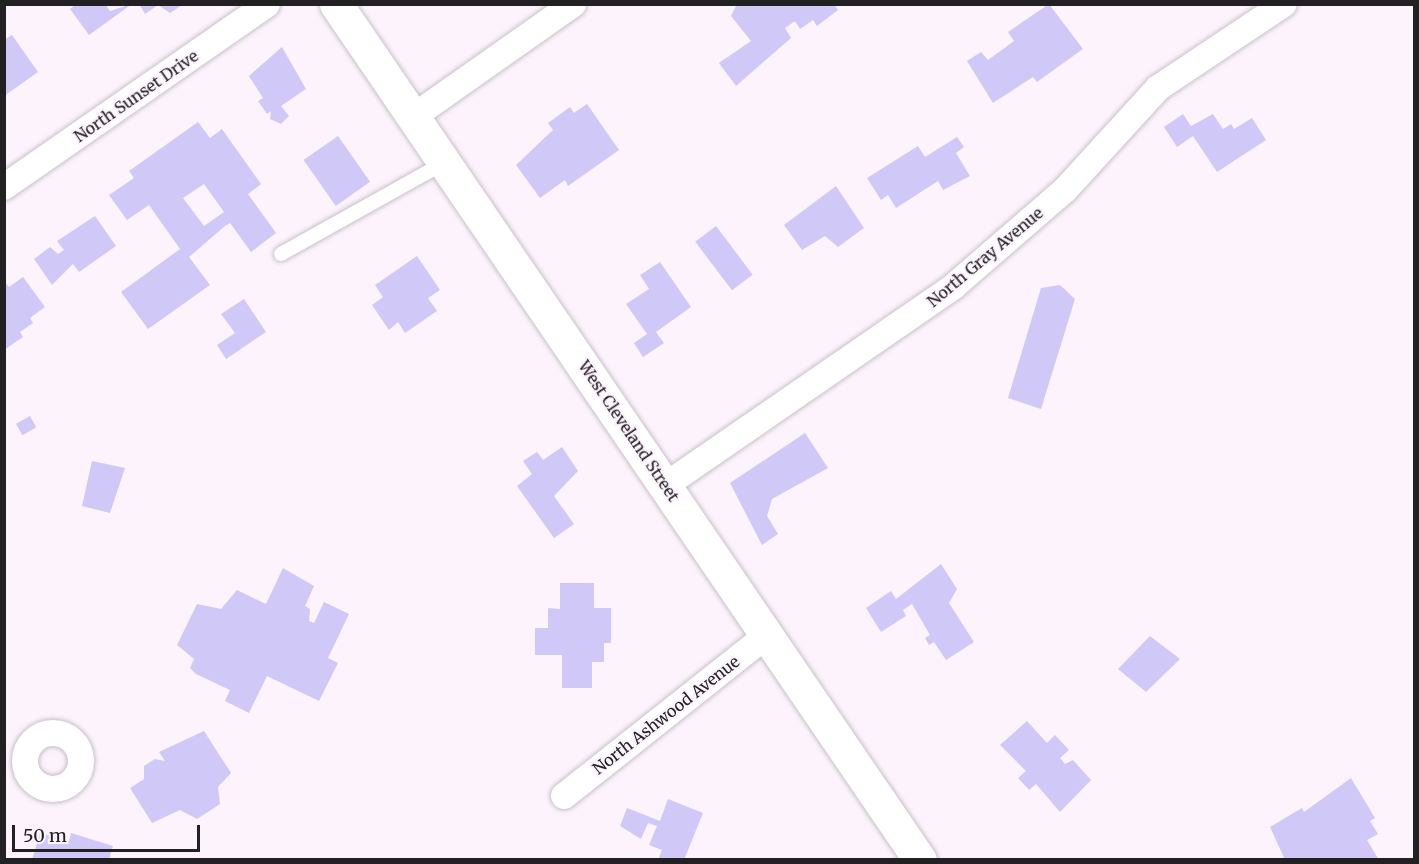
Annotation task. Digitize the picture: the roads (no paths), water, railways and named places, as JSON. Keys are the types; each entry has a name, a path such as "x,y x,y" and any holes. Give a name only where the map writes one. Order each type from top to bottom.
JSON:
{"street":[{"name":"North Sunset Drive","path":"4,187 267,4"},
{"name":"West Cleveland Street","path":"336,4 920,860"},
{"path":"413,117 573,4"},
{"name":"North Gray Avenue","path":"666,485 954,286 1065,190 1158,88 1284,4"},
{"name":"North Ashwood Avenue","path":"564,796 767,635"}],"lane":[{"path":"280,254 444,163"}]}
